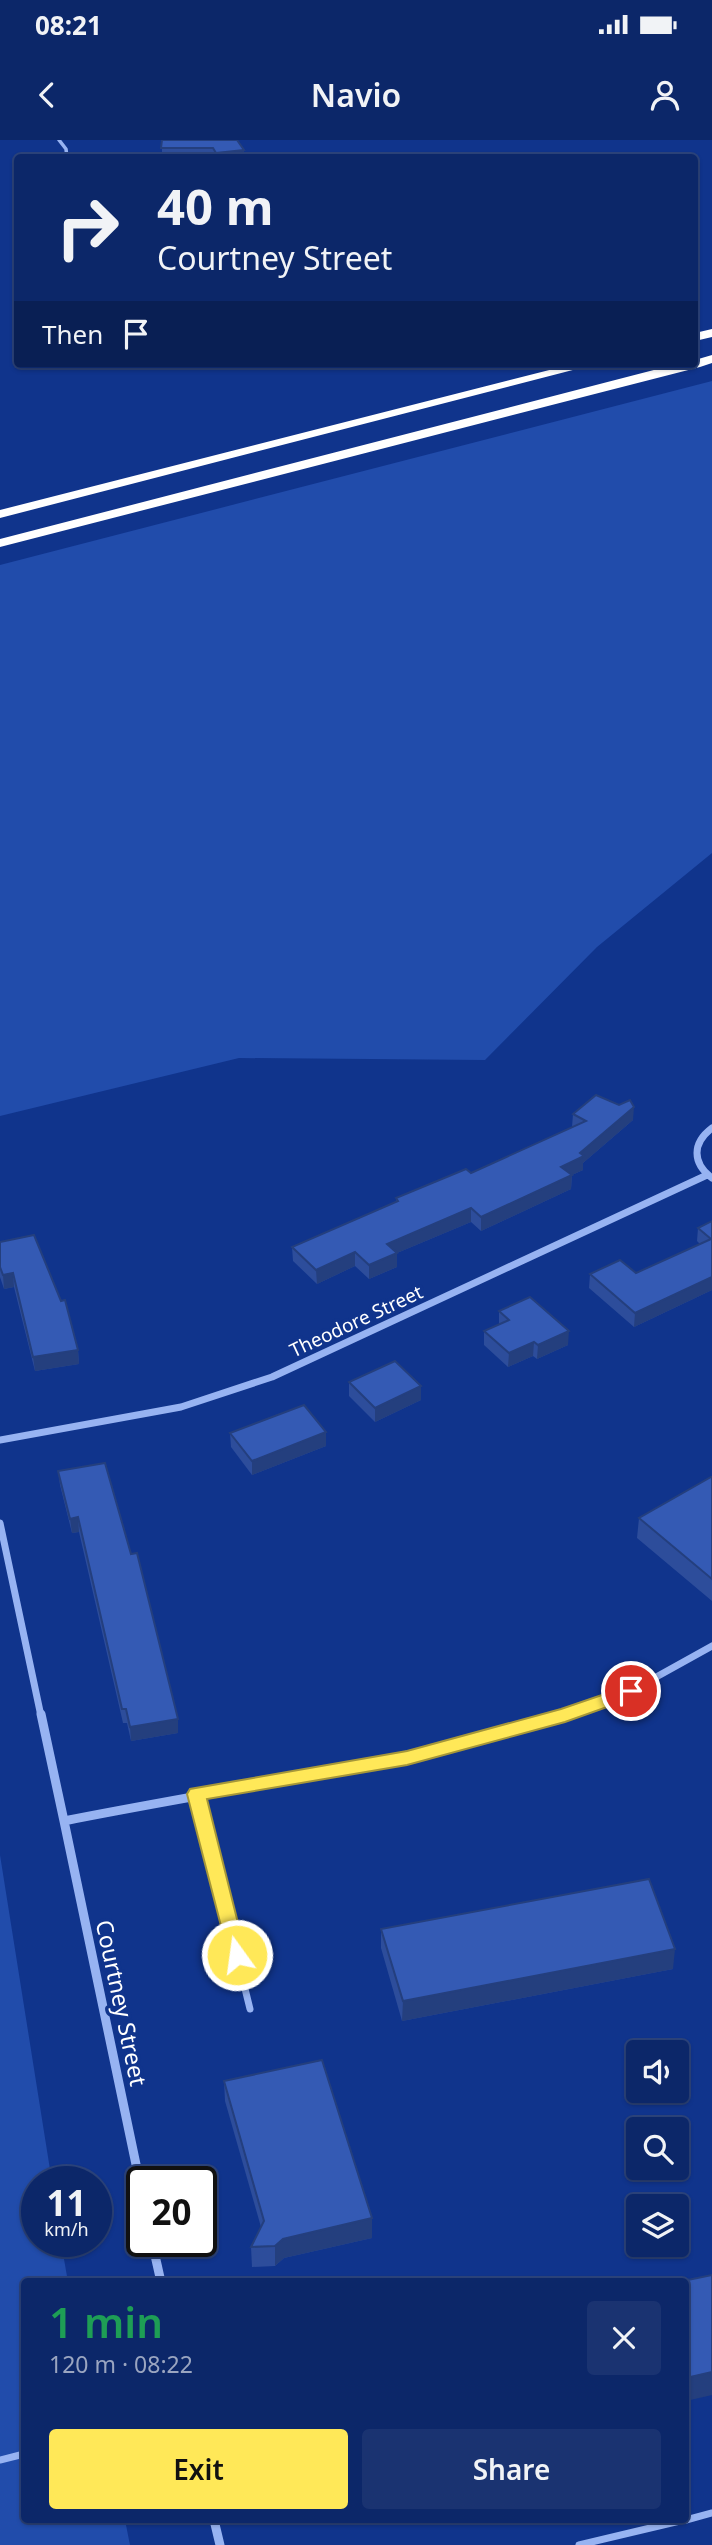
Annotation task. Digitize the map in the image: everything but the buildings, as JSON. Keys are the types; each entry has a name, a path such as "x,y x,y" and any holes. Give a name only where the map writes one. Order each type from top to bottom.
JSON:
{"highway":[{"path":"0,514 573,368"},
{"path":"0,543 678,368"}],"street":[{"path":"709,1177 694,1156 699,1138 712,1128"},
{"name":"Theodore Street","path":"0,1440 181,1407 272,1377 709,1177"},
{"name":"Courtney Street","path":"0,1523 3,1553 64,1821 136,2166"},
{"path":"64,1821 197,1794 407,1758 502,1733 631,1691 712,1646"},
{"path":"155,2257 160,2278"},
{"path":"215,2523 220,2545"}],"lane":[{"path":"197,1794 250,2009"},
{"path":"0,2460 21,2455"},
{"path":"689,2519 712,2513"},
{"path":"579,2545 672,2523"}],"shaded area":[{"path":"712,381 712,853 597,947 485,1060 239,1058 0,1116 0,565"},
{"path":"0,1855 49,2166 21,2166 21,2257 64,2257 67,2278 21,2278 21,2523 126,2523 130,2545 0,2545"}],"route":[{"path":"237,1955 197,1794 407,1758 565,1715 631,1691"}]}
